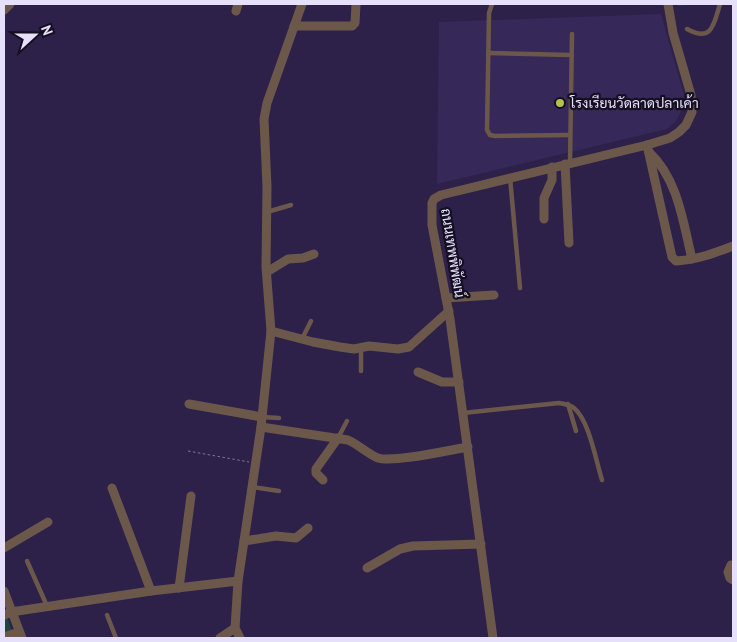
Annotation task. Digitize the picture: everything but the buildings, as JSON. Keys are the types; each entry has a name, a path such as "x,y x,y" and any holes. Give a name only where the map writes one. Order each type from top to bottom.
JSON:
{"street":[{"path":"4,10 10,4"},
{"path":"240,638 235,628 238,581 261,427 272,330 267,272 264,119 267,103 302,4"},
{"path":"294,26 352,26 355,23 356,4"},
{"name":"ถนนเทพพิพัฒน์","path":"493,638 449,311 432,225 431,212 434,199 441,195 510,177 648,148 679,132 686,125 692,112 691,95 673,33 668,4"},
{"path":"648,148 663,168 677,197 692,259"},
{"path":"648,148 672,257 676,261 692,259 733,246"},
{"path":"567,164 569,243"},
{"path":"544,219 544,198 552,180 552,167"},
{"path":"267,272 288,259 303,258 314,254"},
{"path":"446,298 494,294"},
{"path":"272,330 340,347 354,349 369,346 398,349 409,347 449,311"},
{"path":"418,372 442,382 459,382"},
{"path":"190,404 262,417"},
{"path":"261,427 348,440 358,444 375,457 389,460 468,447"},
{"path":"323,480 318,477 316,469 338,438"},
{"path":"112,488 151,591"},
{"path":"179,588 192,496"},
{"path":"4,548 48,522"},
{"path":"244,541 276,536 296,538 308,528"},
{"path":"367,568 400,549 413,546 481,544"},
{"path":"731,565 728,572 733,580"},
{"path":"8,614 47,606 151,591 238,581"},
{"path":"4,591 14,635"},
{"path":"220,638 235,628"}],"lane":[{"path":"492,4 489,13 487,130 495,136 569,135"},
{"path":"687,29 695,34 703,35 709,32 713,26 720,4"},
{"path":"567,164 572,34"},
{"path":"488,53 571,55"},
{"path":"510,177 520,288"},
{"path":"267,212 291,205"},
{"path":"302,339 311,321"},
{"path":"361,348 361,371"},
{"path":"463,413 559,403 568,404 579,412 585,424 602,480"},
{"path":"568,404 576,431"},
{"path":"262,417 279,418"},
{"path":"338,438 347,420"},
{"path":"251,487 279,491"},
{"path":"27,560 47,606"},
{"path":"107,615 116,638"}],"path":[{"path":"188,451 255,463"}],"shaded area":[{"name":"โรงเรียนวัดลาดปลาเค้า","path":"661,14 684,95 681,111 676,121 667,129 437,184 439,22"}],"waterway":[{"path":"4,620 10,638"}],"place":[{"name":"โรงเรียนวัดลาดปลาเค้า","path":"560,103"}]}
